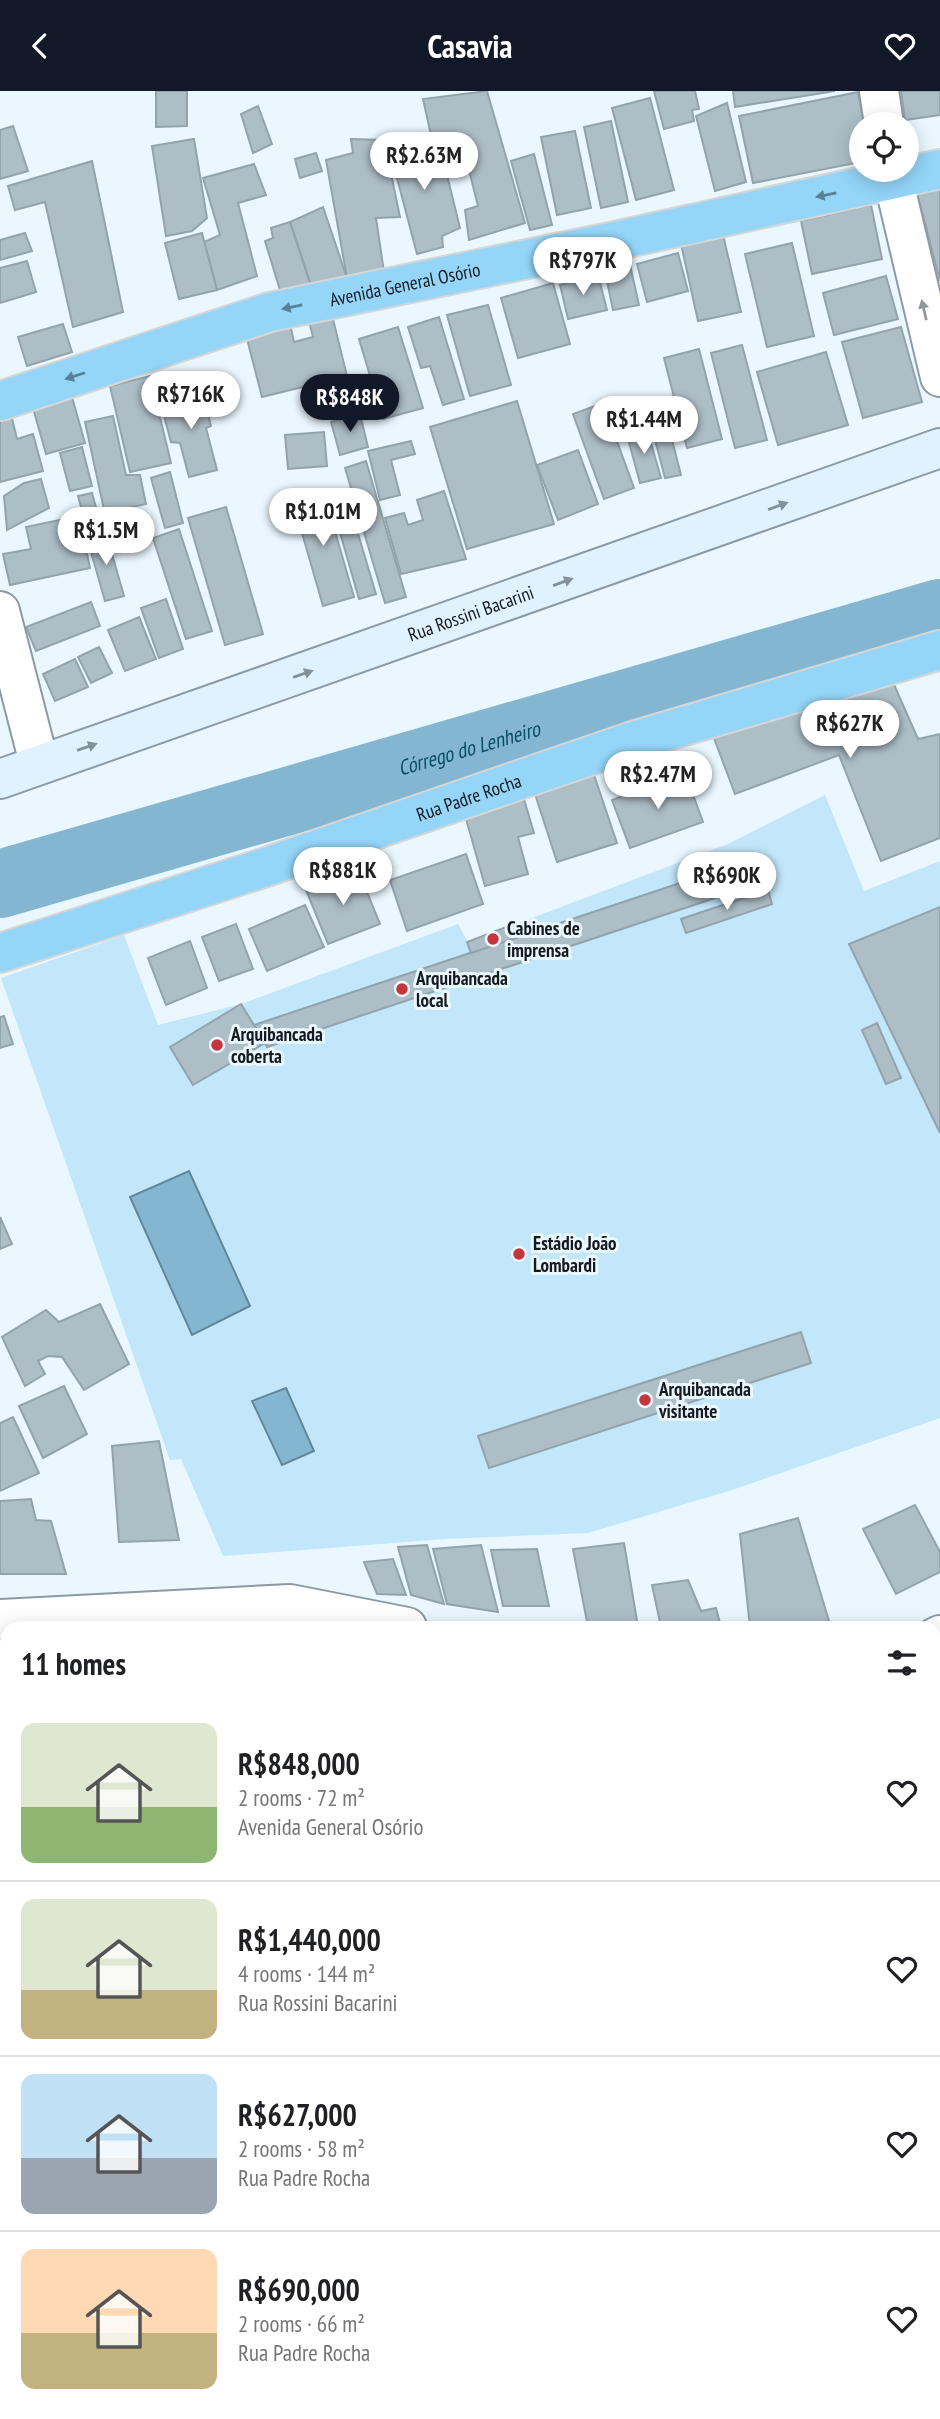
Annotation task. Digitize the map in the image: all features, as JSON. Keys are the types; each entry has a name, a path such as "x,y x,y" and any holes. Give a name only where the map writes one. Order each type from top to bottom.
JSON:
{"highway":[{"name":"Avenida General Osório","path":"919,172 940,169"},
{"name":"Avenida General Osório","path":"0,401 270,312 860,182"},
{"name":"Rua Padre Rocha","path":"0,953 263,868 630,742 940,650"}],"main road":[{"name":"Rua Rossini Bacarini","path":"0,779 39,763 318,669 940,448"}],"street":[{"path":"879,91 882,112"},
{"path":"894,182 940,377"},
{"path":"0,611 39,763"},
{"path":"0,1619 290,1604 376,1621"}],"shaded area":[{"name":"Estádio João Lombardi","path":"825,795 864,891 940,861 940,1418 732,1490 588,1533 445,1539 223,1556 181,1459 170,1460 1,978 124,935 158,1025 241,1004 458,924 468,942 728,844"},
{"path":"189,1171 250,1306 192,1335 130,1197"},
{"path":"286,1388 314,1451 282,1465 252,1401"}],"building":[{"path":"156,91 187,91 187,126 156,127"},
{"path":"487,91 525,223 469,240 465,210 478,206 461,138 433,144 423,99"},
{"path":"654,91 695,91 699,109 692,110 694,121 664,129"},
{"path":"733,91 835,91 735,107"},
{"path":"901,91 940,91 940,115 919,118 919,112 904,112"},
{"path":"858,92 862,112 849,112 849,164 753,183 739,116"},
{"path":"650,98 674,190 636,200 612,108"},
{"path":"727,103 746,182 715,191 696,116"},
{"path":"258,106 272,144 253,153 241,114"},
{"path":"611,121 628,202 601,208 584,127"},
{"path":"13,126 28,171 0,179 0,130"},
{"path":"575,131 591,208 557,215 541,137"},
{"path":"423,133 434,163 444,163 460,228 442,236 443,247 417,254 387,140"},
{"path":"194,139 207,218 192,231 166,236 152,146"},
{"path":"351,139 384,140 400,217 376,218 384,272 347,278 326,160 353,153"},
{"path":"316,153 322,171 300,178 295,159"},
{"path":"534,154 552,225 530,230 511,161"},
{"path":"92,161 123,312 73,327 45,202 15,210 8,186"},
{"path":"254,164 266,195 238,203 257,276 217,290 204,242 220,235 203,178"},
{"path":"940,187 940,281 917,193"},
{"path":"871,205 882,259 812,274 801,221"},
{"path":"323,207 347,278 312,289 290,222"},
{"path":"290,222 312,289 283,300 265,241 273,238 271,228"},
{"path":"721,226 741,312 698,321 679,235"},
{"path":"25,233 32,251 0,260 0,240"},
{"path":"202,233 217,290 179,299 165,243"},
{"path":"792,243 814,336 767,347 745,254"},
{"path":"678,253 688,291 647,302 637,264"},
{"path":"27,261 36,292 0,303 0,268"},
{"path":"630,265 639,305 613,310 605,271"},
{"path":"598,275 607,310 568,319 560,285"},
{"path":"886,276 898,319 834,335 823,293"},
{"path":"553,283 570,344 518,358 501,298"},
{"path":"488,305 511,385 470,396 447,315"},
{"path":"330,307 347,376 262,397 246,335 290,324 294,342 313,337 307,313"},
{"path":"439,317 464,399 443,405 430,366 421,368 408,327"},
{"path":"63,324 72,352 27,366 18,337"},
{"path":"398,327 423,408 383,419 359,339"},
{"path":"901,327 922,402 863,418 842,342"},
{"path":"742,345 767,440 735,448 711,353"},
{"path":"699,349 722,439 687,448 664,358"},
{"path":"826,352 848,425 778,445 757,372"},
{"path":"150,376 171,463 130,472 110,386"},
{"path":"202,391 211,426 206,428 217,470 189,477 180,443 171,442 160,401"},
{"path":"72,397 85,443 46,454 33,408"},
{"path":"517,401 554,524 467,549 430,427"},
{"path":"603,403 634,488 604,499 573,414"},
{"path":"9,406 17,439 33,434 43,471 0,482 0,408"},
{"path":"360,414 368,447 340,455 331,422"},
{"path":"113,416 126,475 140,475 146,504 132,507 136,522 108,528 85,422"},
{"path":"668,424 681,475 665,478 652,428"},
{"path":"647,429 661,478 640,483 627,435"},
{"path":"324,432 327,466 288,469 285,435"},
{"path":"411,441 415,454 391,460 400,495 380,500 368,451"},
{"path":"82,447 92,486 70,491 60,453"},
{"path":"578,450 598,504 558,520 537,465"},
{"path":"366,461 406,597 385,603 345,468"},
{"path":"170,472 183,523 165,528 151,478"},
{"path":"41,479 49,508 7,530 4,496 24,483"},
{"path":"323,490 354,597 323,606 292,498"},
{"path":"345,490 376,594 359,599 329,494"},
{"path":"444,491 466,559 401,574 385,518 404,513 408,525 423,520 417,500"},
{"path":"92,493 102,529 88,533 78,496"},
{"path":"226,507 263,634 225,645 188,518"},
{"path":"79,516 90,568 10,585 3,554 31,549 26,527"},
{"path":"179,529 212,631 186,639 153,538"},
{"path":"106,533 124,596 105,601 87,538"},
{"path":"166,599 183,649 159,658 141,608"},
{"path":"91,602 100,626 36,651 26,627"},
{"path":"139,617 156,659 125,671 108,630"},
{"path":"99,647 112,673 91,683 78,657"},
{"path":"75,659 88,687 55,701 43,674"},
{"path":"892,680 918,739 940,734 940,838 881,861 839,755 735,794 712,733"},
{"path":"592,769 617,843 557,862 533,788"},
{"path":"685,773 703,822 630,848 612,800"},
{"path":"523,796 534,833 518,837 528,874 485,886 464,812"},
{"path":"466,854 483,904 407,931 390,880"},
{"name":"Arquibancada local","path":"746,861 754,885 267,1047 254,1025"},
{"path":"358,870 380,924 328,944 306,890"},
{"path":"768,890 772,904 686,933 681,919"},
{"path":"305,905 324,947 267,971 249,929"},
{"path":"940,907 940,1133 849,944"},
{"path":"236,924 253,969 219,981 202,937"},
{"name":"Cabines de imprensa","path":"514,924 519,937 471,953 467,942"},
{"path":"190,941 207,988 166,1005 148,958"},
{"name":"Arquibancada coberta","path":"241,1004 265,1043 193,1085 170,1047"},
{"path":"4,1016 13,1044 0,1048 0,1017"},
{"path":"877,1023 901,1078 886,1084 862,1030"},
{"path":"0,1217 12,1244 0,1249"},
{"path":"100,1304 129,1364 84,1390 62,1357 48,1356 38,1361 45,1374 25,1386 2,1337 46,1310 59,1322"},
{"name":"Arquibancada visitante","path":"801,1332 811,1363 489,1468 478,1436"},
{"path":"64,1386 87,1434 43,1458 19,1406"},
{"path":"13,1417 39,1473 0,1491 0,1423"},
{"path":"159,1441 179,1540 119,1542 112,1446"},
{"path":"31,1499 36,1520 51,1521 66,1574 0,1574 0,1501"},
{"path":"915,1505 940,1552 940,1572 896,1594 863,1529"},
{"path":"798,1518 829,1621 749,1621 740,1534"},
{"path":"624,1543 637,1621 587,1621 573,1549"},
{"path":"427,1545 444,1604 411,1595 398,1547"},
{"path":"481,1545 498,1612 447,1604 433,1549"},
{"path":"537,1549 549,1606 503,1606 491,1550"},
{"path":"393,1559 406,1595 377,1594 364,1562"},
{"path":"688,1580 701,1611 716,1608 719,1621 660,1621 652,1585"}],"waterway":[{"name":"Córrego do Lenheiro","path":"0,884 940,613"}],"place":[{"name":"Cabines de imprensa","path":"493,939"},
{"name":"Arquibancada local","path":"402,989"},
{"name":"Arquibancada coberta","path":"217,1045"},
{"name":"Estádio João Lombardi","path":"519,1254"},
{"name":"Arquibancada visitante","path":"645,1400"}]}
